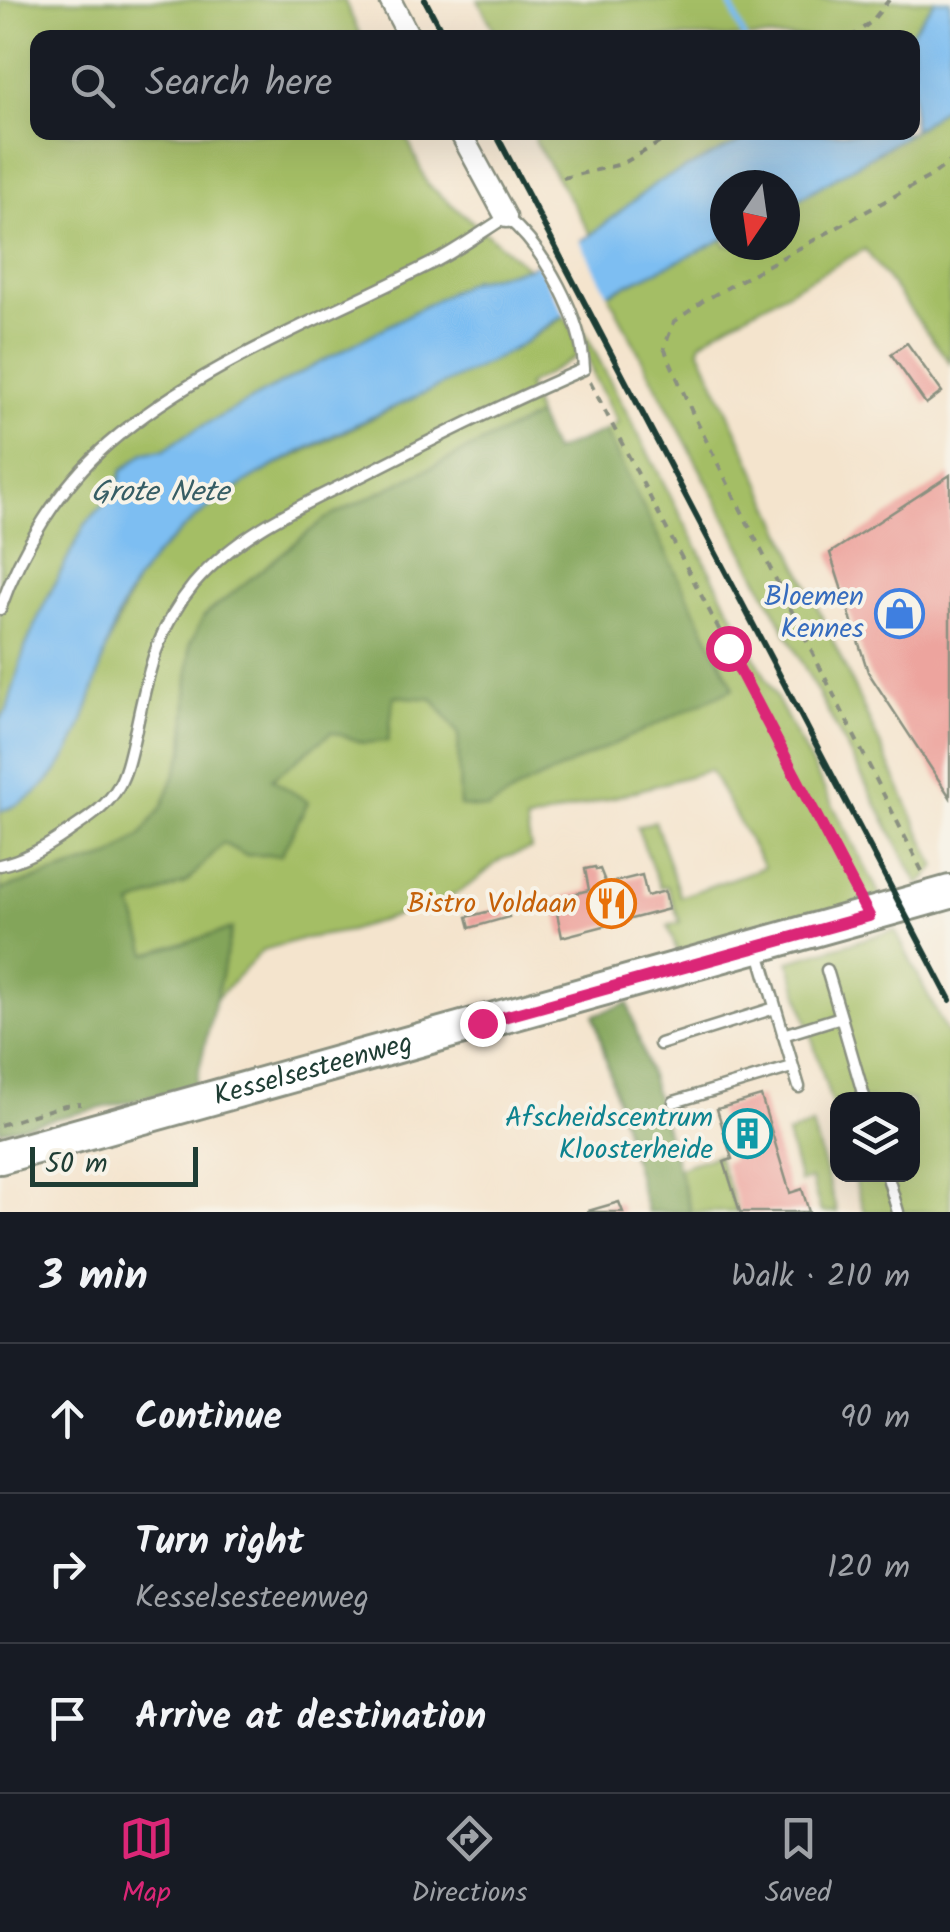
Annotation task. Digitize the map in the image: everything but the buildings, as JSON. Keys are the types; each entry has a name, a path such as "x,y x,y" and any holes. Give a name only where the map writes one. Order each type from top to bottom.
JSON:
{"main road":[{"name":"Kesselsesteenweg","path":"0,1157 942,894"}],"street":[{"path":"390,0 406,30"},
{"path":"464,140 506,217"}],"lane":[{"path":"0,609 35,535 56,504 106,446 142,417 237,360 439,259 506,217 541,258 573,315 583,343 584,369 384,464 259,528 227,549 172,612 156,642 129,759 118,787 100,810 59,838 14,862 0,864"},
{"path":"757,946 798,1087"},
{"path":"827,970 863,1092"},
{"path":"660,1044 775,1008"},
{"path":"783,1035 840,1017"},
{"path":"674,1102 792,1066"},
{"path":"889,1182 898,1212"}],"path":[{"path":"860,30 889,0"},
{"path":"563,178 622,164 664,140"},
{"path":"942,894 692,412 664,348 674,322 704,300 950,162"},
{"path":"584,369 869,916"}],"green space":[{"path":"0,0 344,0 358,30 30,30 30,140 408,140 427,184 528,268 471,281 164,450 144,453 122,470 117,490 85,525 43,607 0,720"},
{"path":"478,0 935,0 914,30 494,30"},
{"path":"950,103 950,363 865,249 721,328 701,342 699,348 936,867 919,885 608,294 710,245 710,260 800,260 800,198 898,140 920,140 920,126"},
{"path":"534,140 744,140 656,183 591,235"},
{"path":"575,314 881,897 679,956 668,926 680,922 667,886 660,887 637,827 655,821 680,897 764,867 710,770 526,822 531,849 501,859 449,898 349,931 263,950 214,1001 231,929 147,954 132,905 187,882 223,843 245,855 281,855 307,802 271,779 332,731 364,743 394,696 433,699 458,733 460,805 488,809 524,786 733,688 605,431 618,423 594,377"},
{"path":"565,316 575,336 577,352 575,358 527,385 537,416 325,519 204,616 190,644 184,751 162,807 140,836 112,856 0,890 0,811 11,808 109,642 135,583 155,556 225,494 518,347"},
{"path":"537,416 553,452 605,431 734,688 524,786 488,809 460,806 458,733 433,699 394,696 388,741 364,743 332,732 272,779 308,802 281,855 245,855 223,843 187,882 132,905 147,954 232,929 195,1087 0,1131 0,890 112,856 140,836 162,807 184,751 190,644 204,616 325,519"},
{"path":"895,930 950,1039 950,1212 864,1212 855,1182 920,1182 920,1092 830,1092 830,1099 789,961"},
{"path":"628,1003 691,1212 647,1212 594,1015"},
{"path":"812,1125 837,1212 821,1212 811,1179 800,1182 787,1134"},
{"path":"717,1155 737,1212 691,1212 678,1168"}],"water":[{"path":"935,0 950,0 950,103 920,126 920,30 913,30"},
{"name":"Grote Nete","path":"744,140 898,140 800,198 800,170 710,170 710,245 581,306 472,371 281,462 194,519 157,554 127,596 81,727 67,755 50,779 28,798 0,811 0,720 7,710 25,648 85,525 117,490 122,471 144,453 164,450 471,281 528,268 591,235 656,183"}],"pier":[{"path":"579,239 609,296 566,318 536,261"}],"waterway":[{"path":"729,0 741,30"}],"railway":[{"path":"425,0 441,30"},
{"path":"499,140 950,1000"}],"place":[{"name":"Bloemen Kennes","path":"899,613"},
{"name":"Bistro Voldaan","path":"612,904"},
{"name":"Afscheidscentrum Kloosterheide","path":"748,1134"}],"route":[{"path":"482,1023 869,916 728,648"}]}
